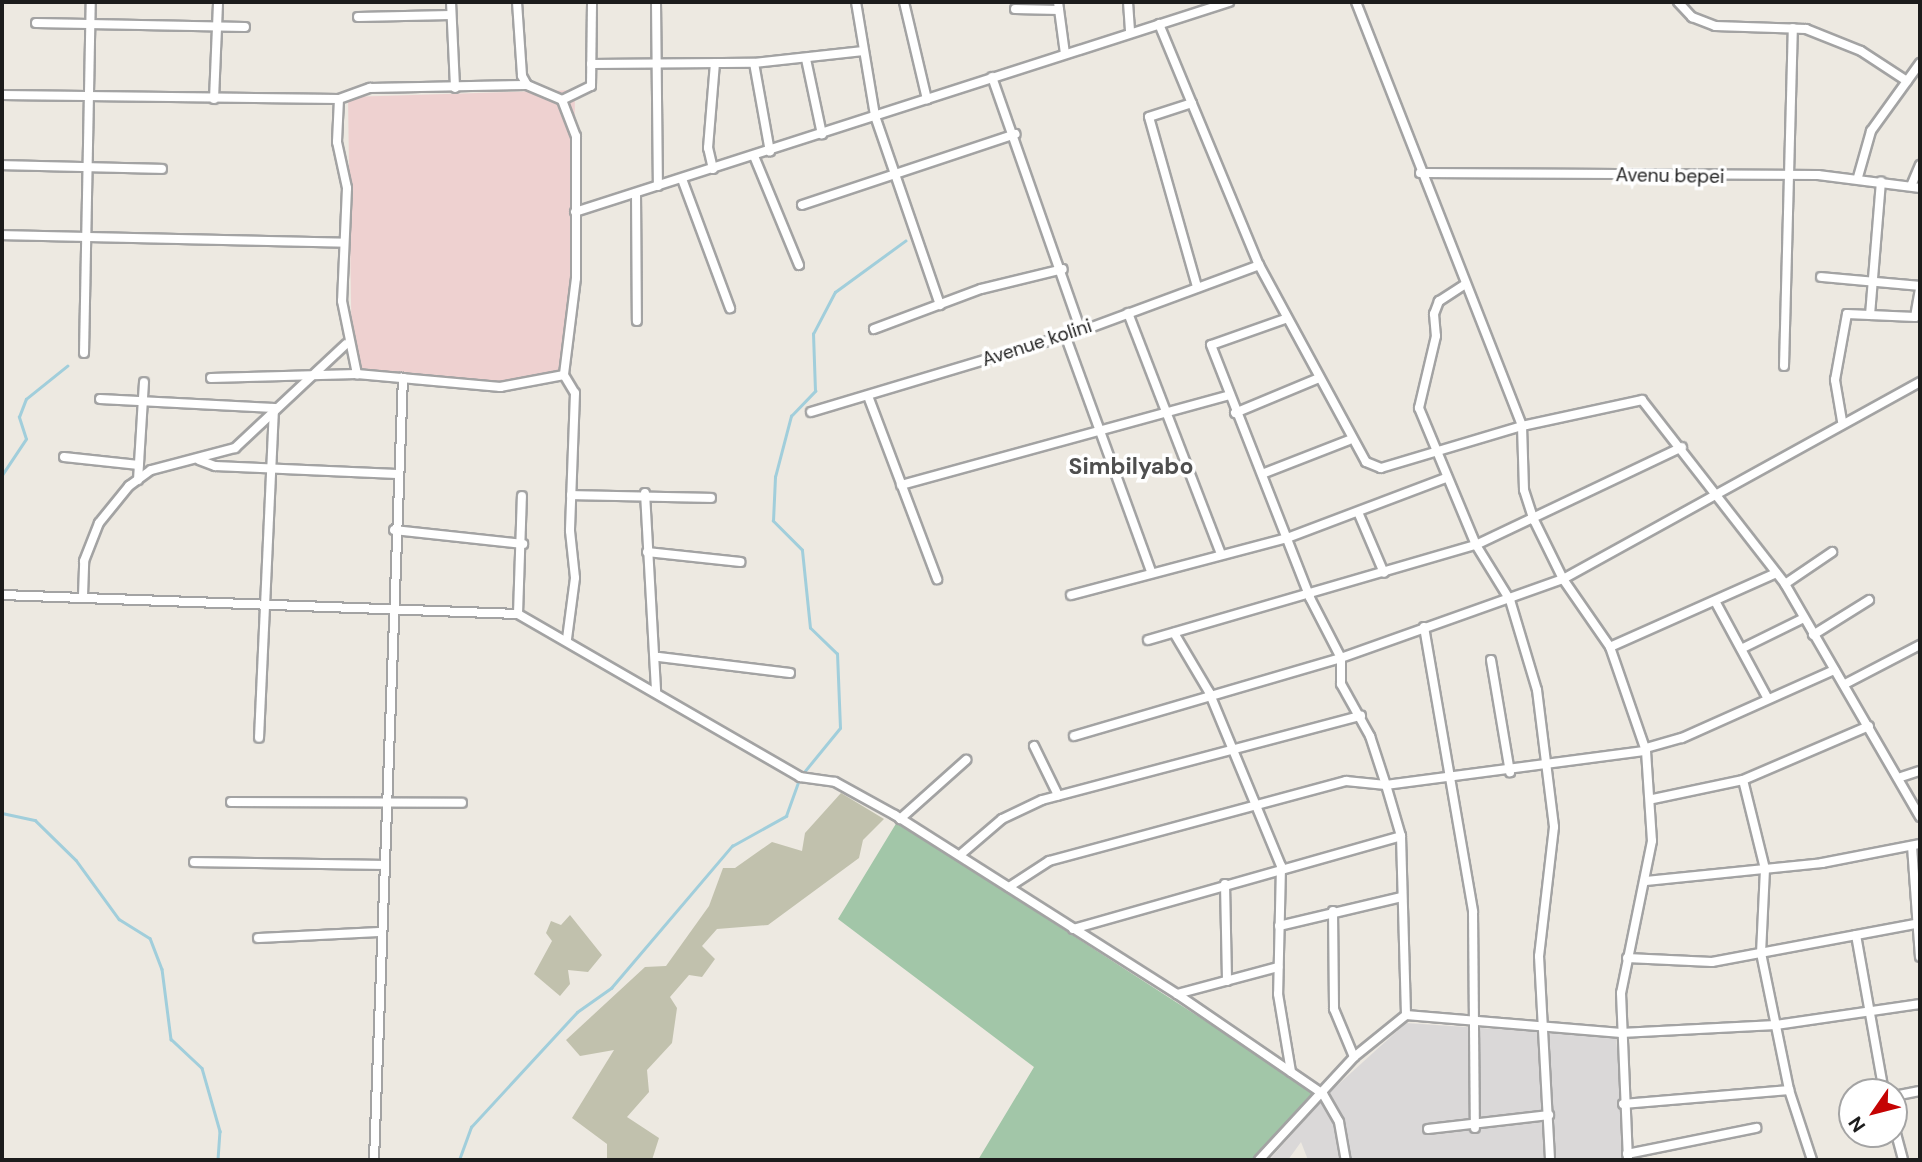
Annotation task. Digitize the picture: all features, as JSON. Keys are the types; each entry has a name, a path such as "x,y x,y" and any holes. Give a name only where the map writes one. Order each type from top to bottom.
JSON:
{"street":[{"path":"84,353 91,234 88,100 91,2"},
{"path":"214,100 218,2"},
{"path":"450,2 455,88"},
{"path":"517,2 527,85"},
{"path":"562,100 592,86 592,2"},
{"path":"656,2 658,186"},
{"path":"856,2 875,117 940,305"},
{"path":"904,2 927,99"},
{"path":"1128,2 1130,33"},
{"path":"575,212 770,152 992,77 1228,2"},
{"path":"1356,2 1420,173 1522,426 1524,490 1534,520 1563,579 1610,648 1646,749 1653,799 1646,881 1627,958 1621,1032 1628,1158"},
{"path":"1678,2 1692,17 1715,26 1793,29 1861,51 1907,81"},
{"path":"1015,9 1059,6 1065,54"},
{"path":"358,17 451,15"},
{"path":"36,23 245,27"},
{"path":"1159,24 1259,265 1349,440 1366,462 1381,468 1522,426 1642,401 1682,447 1713,499 1785,584 1833,670 1901,777 1920,817"},
{"path":"1784,366 1793,29"},
{"path":"591,64 754,63 863,51"},
{"path":"806,59 822,134"},
{"path":"713,169 715,63"},
{"path":"754,63 770,152"},
{"path":"1858,177 1871,131 1920,63"},
{"path":"992,77 1016,134 1063,269 1081,331"},
{"path":"2,95 88,100 339,99 370,88 527,85 562,100 576,136 576,278 564,375 575,393 571,495 575,578 567,639"},
{"path":"339,99 337,142 347,188 343,243 346,344 357,373"},
{"path":"1192,103 1149,117 1197,286"},
{"path":"802,205 1016,134"},
{"path":"754,156 799,265"},
{"path":"2,165 162,169"},
{"path":"1916,187 1920,165"},
{"name":"Avenu bepei","path":"1420,173 1858,177 1916,187"},
{"path":"682,179 730,308"},
{"path":"1870,315 1881,181"},
{"path":"635,193 637,321"},
{"path":"2,235 91,234 343,243"},
{"name":"Avenue kolini","path":"811,412 1081,331 1259,265"},
{"path":"874,329 940,305 1063,269"},
{"path":"1821,277 1920,287 1915,317 1847,314 1835,380 1842,421"},
{"path":"1464,285 1439,301 1419,402 1435,453 1476,545 1510,600 1537,690 1549,768 1554,827 1539,956 1547,1027 1550,1160"},
{"path":"1128,313 1220,552"},
{"path":"1285,319 1211,345 1227,396 1262,474 1310,598 1341,658 1341,684 1361,716 1401,836 1406,1015"},
{"path":"1065,335 1150,571"},
{"path":"83,596 84,561 99,523 138,480 151,470 199,460 234,447 274,408 316,376 346,344"},
{"path":"211,378 357,373 500,387 564,375"},
{"path":"374,1160 390,612 403,378"},
{"path":"1235,413 1319,378"},
{"path":"138,480 145,382"},
{"path":"1074,736 1209,692 1341,658 1563,579 1713,499 1842,421 1920,382"},
{"path":"868,396 937,579"},
{"path":"901,485 1227,396"},
{"path":"100,399 274,408"},
{"path":"259,738 265,608 267,468 274,408"},
{"path":"1262,474 1349,440"},
{"path":"1148,640 1310,598 1439,551 1476,545 1534,520 1682,447"},
{"path":"64,457 139,465"},
{"path":"199,460 267,468 397,474"},
{"path":"1071,595 1220,552 1287,538 1446,478"},
{"path":"571,495 645,494 711,498"},
{"path":"645,494 647,552 659,657 656,692"},
{"path":"518,614 523,544 522,496"},
{"path":"1359,512 1384,573"},
{"path":"394,530 523,544"},
{"path":"647,552 740,562"},
{"path":"1785,584 1832,552"},
{"path":"1610,648 1776,573"},
{"path":"2,595 83,596 265,608 518,614 567,639 800,777 835,782 900,819 1177,993 1323,1094 1339,1122 1346,1160"},
{"path":"1813,635 1869,600"},
{"path":"1715,601 1743,648 1768,699"},
{"path":"1743,648 1804,618"},
{"path":"1424,627 1473,912 1475,1128"},
{"path":"1174,633 1209,692 1257,802 1281,866 1278,967 1291,1072"},
{"path":"1844,684 1920,645"},
{"path":"659,657 790,673"},
{"path":"1491,660 1510,772"},
{"path":"1009,887 1049,860 1257,802 1363,778 1386,785 1549,768 1646,749 1833,670"},
{"path":"960,855 1002,819 1058,795 1361,716"},
{"path":"1653,799 1743,780 1869,726"},
{"path":"1034,746 1058,795"},
{"path":"900,819 966,760"},
{"path":"1901,777 1920,771"},
{"path":"1743,780 1765,869 1768,910 1761,953 1789,1090 1812,1160"},
{"path":"232,802 384,800 462,803"},
{"path":"1073,929 1281,866 1401,836"},
{"path":"1646,881 1765,869 1916,845 1920,957"},
{"path":"194,862 383,865"},
{"path":"1225,884 1227,981"},
{"path":"1279,926 1333,911 1402,897"},
{"path":"1333,911 1334,1009 1354,1057"},
{"path":"1627,958 1712,962 1919,923"},
{"path":"258,938 380,932"},
{"path":"1856,935 1881,1078"},
{"path":"1177,993 1278,967"},
{"path":"1259,1160 1323,1094 1354,1057 1406,1015 1621,1032 1776,1025 1920,1004"},
{"path":"1623,1104 1789,1090"},
{"path":"1429,1129 1475,1128 1549,1115"},
{"path":"1618,1160 1756,1128"}],"shaded area":[{"path":"575,90 573,274 562,374 503,384 352,368 348,97"},
{"path":"841,793 884,819 863,840 859,858 768,925 717,929 702,946 715,959 702,977 689,975 670,997 677,1008 672,1043 647,1070 649,1092 627,1117 659,1138 652,1160 607,1160 607,1144 572,1118 614,1050 580,1056 566,1040 645,967 666,966 709,906 723,868 735,868 772,842 802,851 805,833"},
{"path":"570,915 602,955 588,972 568,970 570,984 560,996 534,974 552,941 546,933 551,921 561,925"},
{"path":"1406,1023 1616,1037 1627,1160 1308,1160 1301,1142 1288,1160 1269,1160 1331,1091"}],"green space":[{"path":"897,822 1320,1095 1252,1160 978,1160 1034,1067 838,919"}],"waterway":[{"path":"459,1160 471,1127 577,1012 611,988 732,846 786,816 800,777 840,728 837,654 810,628 802,550 773,521 775,477 791,416 815,391 813,334 835,292 905,241"},
{"path":"2,475 26,439 19,417 26,399 67,366"},
{"path":"2,813 35,820 76,860 119,919 150,938 162,969 171,1039 202,1068 220,1131 218,1160"}],"district":[{"name":"Simbilyabo","path":"1131,466"}]}
